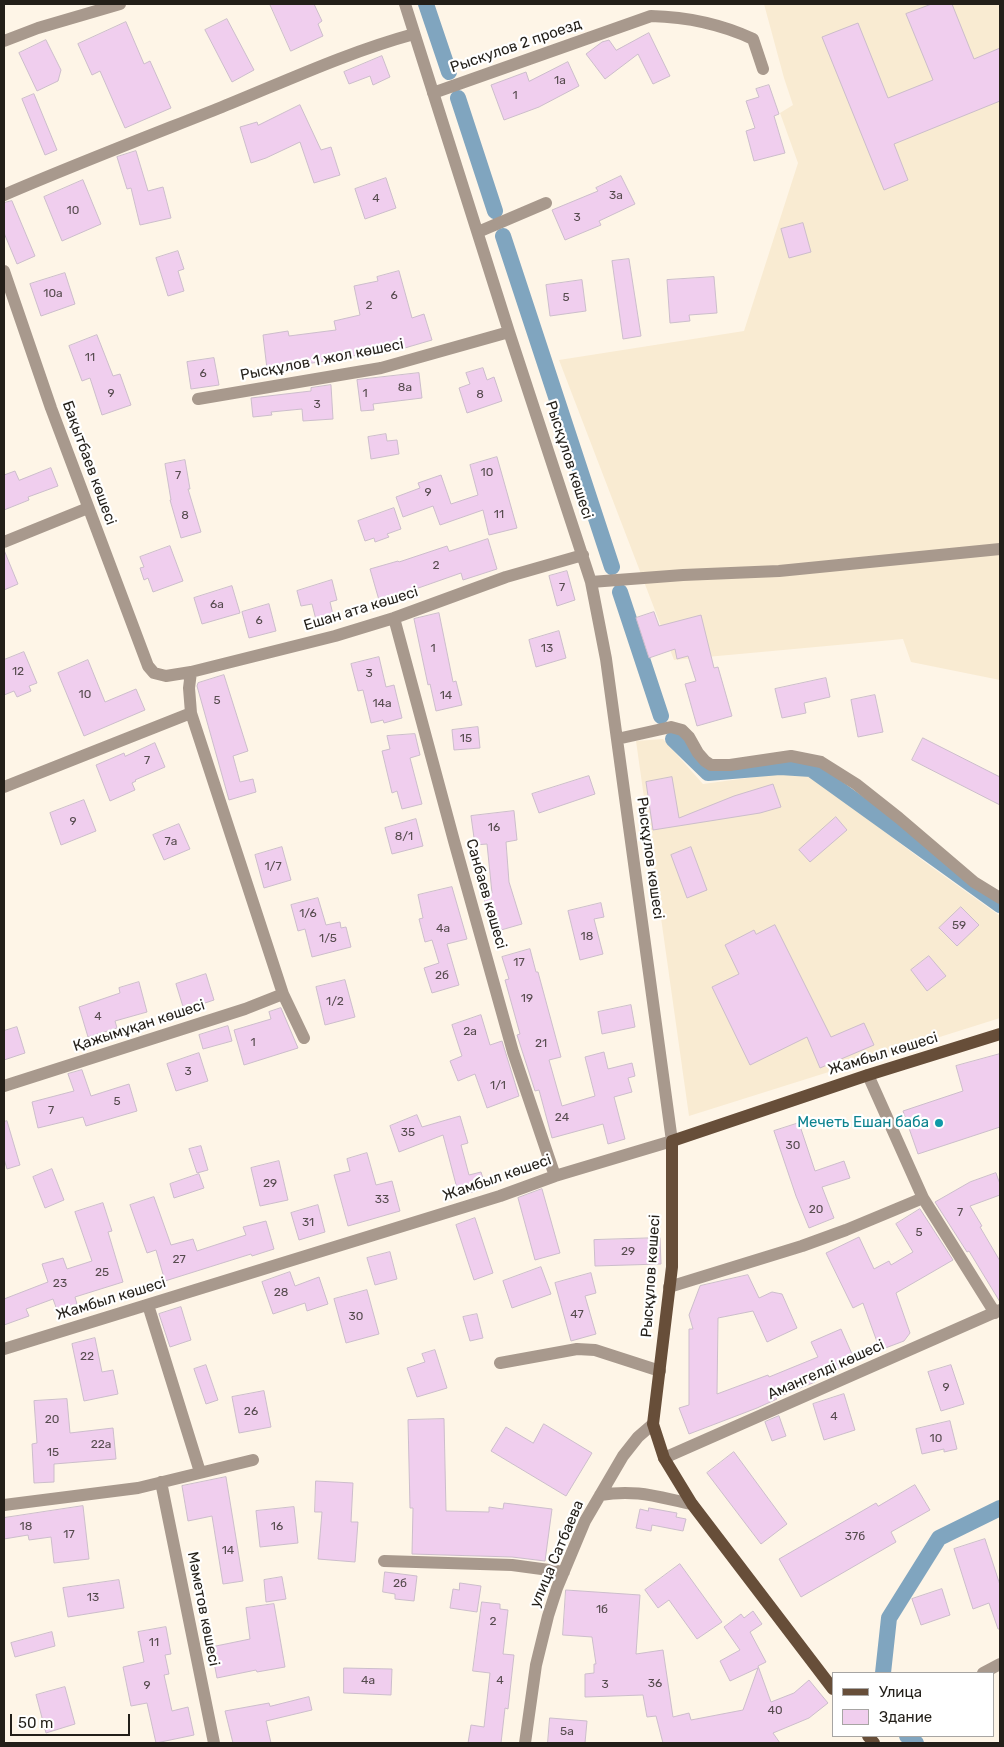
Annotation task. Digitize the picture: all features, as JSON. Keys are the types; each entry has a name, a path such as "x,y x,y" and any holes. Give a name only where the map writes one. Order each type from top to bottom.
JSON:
{"main road":[{"name":"Жамбыл көшесі","path":"672,1141 868,1074 1000,1034"},
{"name":"Рысқұлов көшесі","path":"672,1141 672,1230 669,1287 653,1424 664,1458 692,1504 832,1688"}],"street":[{"path":"4,41 38,28 120,4"},
{"name":"Рысқұлов көшесі","path":"405,4 591,582 606,659 618,739 672,1141"},
{"name":"Рыскулов 2 проезд","path":"433,93 651,16 680,17 734,30 753,40 763,69"},
{"path":"4,195 81,161 361,50 414,34"},
{"path":"478,232 546,203"},
{"name":"Бақытбаев көшесі","path":"4,271 9,301 148,666"},
{"name":"Рысқұлов 1 жол көшесі","path":"198,399 381,368 509,332"},
{"path":"4,542 88,508"},
{"path":"591,582 683,575 779,571 1000,549"},
{"name":"Ешан ата көшесі","path":"148,666 154,673 166,676 191,672 335,636 394,618 506,578 583,555"},
{"name":"Санбаев көшесі","path":"394,618 513,1052 555,1176"},
{"path":"191,672 189,688 191,713 283,994 304,1038"},
{"path":"4,787 191,713"},
{"path":"618,739 671,727 682,730 689,737 698,753 711,765 730,765 791,756 820,762 856,784 974,882 1000,898"},
{"name":"Қажымұқан көшесі","path":"4,1086 245,1009 283,994"},
{"path":"868,1074 922,1198 998,1311"},
{"name":"Жамбыл көшесі","path":"4,1349 672,1141"},
{"path":"669,1287 802,1246 922,1198"},
{"path":"148,1305 200,1472"},
{"name":"Амангелді көшесі","path":"664,1458 998,1311"},
{"path":"500,1363 577,1349 595,1350 660,1371"},
{"name":"улица Сатбаева","path":"525,1743 540,1644 564,1572 585,1521 623,1456 653,1424"},
{"path":"4,1505 138,1488 253,1460"},
{"name":"Мәметов көшесі","path":"161,1482 214,1743"},
{"path":"600,1495 626,1492 642,1493 692,1504"},
{"path":"384,1561 512,1565 564,1572"},
{"path":"985,1672 1000,1664"}],"shaded area":[{"path":"764,4 1000,4 1000,680 911,662 903,639 674,660 559,360 744,331 798,163 780,113 793,105"},
{"path":"663,739 703,784 799,771 819,782 1000,916 1000,1018 689,1116 636,741"}],"building":[{"path":"270,4 314,4 322,21 318,24 323,36 291,51"},
{"path":"932,4 952,4 974,59 1000,48 1000,101 894,144 908,180 884,190 822,37 858,23 888,98 933,80 906,14"},
{"path":"227,19 254,70 232,82 205,30"},
{"path":"126,22 144,64 150,61 171,108 125,128 100,71 92,75 78,44"},
{"path":"649,33 670,76 653,84 638,54 605,79 586,54 602,42 609,40 616,50"},
{"path":"46,40 61,70 58,81 37,91 19,53"},
{"path":"382,56 390,77 373,85 370,76 349,84 344,72"},
{"path":"568,62 579,86 539,107 504,120 491,85 526,72 529,81"},
{"path":"769,85 779,114 774,116 785,153 754,161 746,131 755,128 746,101 759,97 756,89"},
{"path":"34,94 57,150 45,155 22,99"},
{"path":"300,105 321,150 331,147 340,175 314,183 300,142 251,163 240,127 257,122 258,125"},
{"path":"136,151 148,191 163,187 171,218 140,225 131,188 127,189 117,157"},
{"path":"621,176 635,204 599,221 601,225 565,240 552,210 598,191 596,188"},
{"path":"386,178 396,208 365,219 355,189"},
{"path":"83,180 101,224 62,241 44,197"},
{"path":"12,201 35,256 17,264 4,233 4,203"},
{"path":"803,223 811,252 789,258 781,229"},
{"path":"178,251 184,269 178,271 184,291 168,296 156,258"},
{"path":"629,259 641,336 623,339 612,261"},
{"path":"399,271 412,318 424,314 432,340 398,350 397,346 335,360 267,369 263,335 288,331 289,336 336,330 334,321 360,315 354,286 378,281 377,277"},
{"path":"65,273 75,304 41,316 30,284"},
{"path":"714,277 717,313 689,315 690,321 670,323 667,280"},
{"path":"582,280 586,311 550,316 546,285"},
{"path":"97,335 113,376 120,374 131,405 102,415 90,378 82,381 69,346"},
{"path":"214,358 219,385 191,389 187,362"},
{"path":"483,368 487,380 494,377 502,401 467,413 459,388 470,384 466,373"},
{"path":"419,373 422,398 373,404 374,410 361,411 357,380"},
{"path":"331,385 333,419 303,421 302,409 271,412 272,415 253,417 251,398 311,391 311,388"},
{"path":"386,434 387,441 397,440 399,454 371,459 368,437"},
{"path":"497,457 517,528 489,535 483,510 440,525 433,506 403,517 396,497 420,488 418,483 441,475 451,504 478,495 470,465"},
{"path":"185,460 190,489 188,489 201,532 181,538 170,500 165,464"},
{"path":"51,468 58,486 28,497 29,500 4,510 4,475 15,471 19,480"},
{"path":"394,508 401,529 387,534 389,537 375,542 374,538 365,541 358,521"},
{"path":"488,539 497,569 463,580 461,573 407,592 409,599 381,607 370,569 399,562 447,546 449,551"},
{"path":"170,546 183,581 153,592 148,578 144,580 140,568 144,567 140,557"},
{"path":"4,550 18,584 4,590"},
{"path":"567,571 575,600 557,606 549,576"},
{"path":"332,580 337,600 330,602 335,623 318,628 312,604 301,606 297,591"},
{"path":"232,586 240,613 202,624 194,598"},
{"path":"269,604 276,631 249,638 242,612"},
{"path":"654,612 659,626 701,615 714,668 718,667 732,716 697,726 685,684 696,681 688,656 677,659 675,649 649,658 636,618"},
{"path":"439,613 453,682 456,681 462,705 436,711 430,684 428,685 414,619"},
{"path":"559,631 566,658 536,667 529,640"},
{"path":"24,652 37,683 29,686 31,691 17,697 14,691 4,695 4,660"},
{"path":"379,657 386,687 394,685 402,718 384,723 383,720 371,723 363,690 358,691 351,664"},
{"path":"88,660 105,702 136,689 145,710 84,736 58,673"},
{"path":"224,675 248,751 233,756 240,782 253,779 256,792 229,800 197,686 198,683"},
{"path":"826,678 830,697 804,703 806,713 782,718 775,689"},
{"path":"875,695 883,732 858,737 851,700"},
{"path":"478,727 480,748 454,750 452,730"},
{"path":"415,734 420,755 410,758 422,804 402,809 397,791 392,793 382,751 390,749 387,736"},
{"path":"923,738 1000,777 1000,805 912,760"},
{"path":"155,743 165,767 135,780 132,783 135,790 110,801 96,765 124,753 125,756"},
{"path":"589,776 595,794 539,813 532,794"},
{"path":"672,777 679,818 734,796 773,784 781,807 760,813 653,830 646,782"},
{"path":"84,800 96,831 61,845 50,813"},
{"path":"514,811 517,840 506,842 509,882 522,924 494,932 483,896 492,893 487,844 475,845 471,816"},
{"path":"836,817 847,830 810,862 799,850"},
{"path":"416,819 423,846 392,854 385,828"},
{"path":"179,824 190,849 164,860 153,835"},
{"path":"282,847 291,880 264,888 255,855"},
{"path":"691,847 707,890 687,898 671,855"},
{"path":"452,887 467,939 447,944 459,985 432,993 424,968 439,963 432,940 425,942 419,919 423,918 418,895"},
{"path":"318,898 326,925 340,922 341,928 346,927 351,947 312,957 305,929 298,931 291,905"},
{"path":"601,903 604,917 594,919 603,954 580,960 568,911"},
{"path":"961,907 979,925 957,946 939,928"},
{"path":"775,925 831,1037 864,1023 874,1045 820,1068 807,1037 750,1065 712,987 739,974 725,945 754,930 756,934"},
{"path":"530,949 561,1057 549,1060 562,1106 595,1096 585,1057 604,1052 608,1069 632,1063 635,1076 628,1078 632,1092 614,1097 625,1139 608,1144 603,1124 552,1138 539,1090 535,1091 517,1035 520,1034 505,980 509,979 502,957"},
{"path":"929,956 946,976 927,991 911,970"},
{"path":"206,974 214,1000 184,1010 176,984"},
{"path":"345,980 355,1017 325,1025 316,987"},
{"path":"139,982 147,1012 115,1021 117,1028 88,1037 79,1007 120,993 119,988"},
{"path":"631,1005 635,1027 602,1034 598,1012"},
{"path":"281,1008 298,1048 244,1065 234,1030 271,1019 269,1012"},
{"path":"481,1015 490,1045 502,1041 519,1096 487,1108 475,1074 458,1081 450,1061 462,1056 452,1025"},
{"path":"228,1026 232,1041 203,1049 199,1035"},
{"path":"17,1027 25,1053 4,1060 4,1031"},
{"path":"199,1053 208,1081 176,1091 167,1064"},
{"path":"1000,1054 1000,1127 918,1154 903,1111 963,1091 956,1066"},
{"path":"82,1070 91,1096 129,1084 137,1111 86,1126 83,1117 38,1128 32,1102 74,1091 68,1074"},
{"path":"417,1115 422,1127 460,1116 468,1143 461,1145 469,1175 481,1172 486,1188 459,1196 443,1135 399,1152 390,1126"},
{"path":"7,1121 20,1165 7,1169 4,1159 4,1122"},
{"path":"799,1123 815,1171 844,1161 850,1178 822,1187 834,1218 809,1228 774,1131"},
{"path":"201,1146 208,1170 197,1173 189,1149"},
{"path":"367,1153 376,1185 392,1181 400,1211 348,1226 334,1175 350,1171 347,1159"},
{"path":"279,1161 288,1200 260,1206 251,1168"},
{"path":"52,1169 64,1200 45,1208 33,1177"},
{"path":"996,1173 1000,1184 1000,1195 970,1206 1000,1261 1000,1302 969,1251 967,1252 935,1202 970,1182"},
{"path":"199,1174 204,1188 174,1198 170,1184"},
{"path":"542,1189 560,1253 535,1260 518,1198"},
{"path":"154,1197 171,1245 193,1239 197,1251 246,1235 243,1227 266,1221 274,1249 252,1256 251,1254 165,1281 156,1250 147,1253 130,1205"},
{"path":"103,1203 112,1231 108,1232 123,1282 75,1297 77,1304 57,1310 53,1299 26,1309 29,1316 4,1325 4,1299 48,1282 42,1264 63,1258 67,1269 92,1261 75,1212"},
{"path":"318,1205 325,1232 299,1240 291,1213"},
{"path":"920,1209 953,1260 896,1293 910,1333 904,1341 880,1350 863,1303 853,1308 826,1253 859,1237 874,1269 889,1261 891,1265 913,1252 896,1224"},
{"path":"475,1218 493,1273 474,1280 456,1225"},
{"path":"660,1238 661,1264 595,1266 594,1240"},
{"path":"390,1252 397,1279 375,1285 367,1258"},
{"path":"541,1267 551,1294 512,1308 503,1281"},
{"path":"290,1272 295,1286 319,1277 328,1304 307,1311 305,1303 273,1314 262,1282"},
{"path":"591,1273 596,1293 585,1296 596,1334 571,1341 555,1283"},
{"path":"748,1275 759,1298 772,1292 782,1294 797,1328 767,1342 753,1311 718,1318 717,1394 768,1375 769,1377 818,1357 811,1342 841,1329 855,1361 814,1380 815,1382 757,1408 689,1434 679,1408 689,1405 689,1329 693,1329 689,1315 700,1286"},
{"path":"367,1290 379,1334 346,1343 334,1299"},
{"path":"181,1307 191,1340 170,1347 159,1314"},
{"path":"477,1314 483,1338 470,1341 463,1317"},
{"path":"95,1338 102,1372 113,1370 118,1394 84,1401 72,1344"},
{"path":"435,1350 447,1388 417,1397 407,1368 425,1362 422,1354"},
{"path":"206,1365 218,1400 206,1404 194,1369"},
{"path":"951,1365 964,1404 941,1411 928,1372"},
{"path":"264,1391 271,1427 239,1433 232,1397"},
{"path":"844,1394 855,1430 824,1440 813,1404"},
{"path":"67,1399 70,1433 113,1428 116,1459 54,1464 54,1482 34,1483 32,1444 37,1443 34,1401"},
{"path":"779,1416 786,1436 772,1441 765,1422"},
{"path":"444,1419 446,1511 489,1512 489,1507 503,1509 504,1503 552,1509 545,1561 512,1557 412,1554 413,1508 410,1508 408,1420"},
{"path":"950,1421 957,1449 944,1452 944,1449 922,1454 916,1429"},
{"path":"544,1424 592,1453 566,1496 491,1451 506,1427 533,1443"},
{"path":"734,1452 787,1524 761,1544 707,1473"},
{"path":"226,1477 243,1581 223,1584 212,1516 188,1521 182,1486"},
{"path":"316,1481 353,1483 351,1522 358,1522 355,1562 318,1559 322,1512 315,1512"},
{"path":"915,1485 930,1510 891,1532 896,1542 801,1597 779,1559 876,1503 878,1506"},
{"path":"83,1506 89,1559 54,1563 51,1537 29,1540 28,1535 4,1539 4,1518"},
{"path":"294,1507 298,1543 260,1547 256,1511"},
{"path":"649,1508 677,1513 676,1517 686,1519 683,1531 652,1525 651,1531 636,1528 640,1509 648,1511"},
{"path":"985,1539 1000,1585 1000,1629 998,1629 989,1603 973,1609 954,1549"},
{"path":"680,1564 722,1622 697,1639 669,1600 658,1608 645,1590"},
{"path":"385,1572 417,1576 414,1601 395,1599 395,1594 383,1592"},
{"path":"282,1577 286,1599 266,1602 264,1580"},
{"path":"119,1580 124,1608 68,1617 63,1588"},
{"path":"460,1583 481,1586 477,1612 450,1608 453,1589 459,1590"},
{"path":"942,1589 950,1615 921,1625 912,1599"},
{"path":"566,1590 640,1595 636,1654 663,1650 673,1717 689,1713 691,1720 743,1710 758,1668 730,1681 720,1661 740,1650 724,1627 741,1614 744,1618 753,1611 762,1624 750,1632 766,1662 758,1666 771,1702 794,1693 809,1680 828,1703 809,1718 773,1733 780,1743 663,1743 656,1716 647,1717 643,1695 585,1697 585,1674 594,1673 594,1664 596,1664 592,1637 563,1635"},
{"path":"482,1602 500,1604 500,1609 508,1610 503,1654 514,1655 508,1709 505,1708 501,1743 468,1743 471,1725 484,1727 490,1673 473,1671"},
{"path":"274,1604 285,1667 257,1672 256,1670 217,1678 211,1647 250,1639 246,1608"},
{"path":"166,1627 171,1654 165,1655 169,1674 164,1675 172,1711 188,1707 194,1735 156,1743 147,1703 131,1706 123,1667 144,1662 138,1632"},
{"path":"52,1632 55,1646 15,1657 11,1643"},
{"path":"344,1668 392,1669 391,1695 344,1693"},
{"path":"65,1687 75,1724 46,1733 36,1695"},
{"path":"309,1697 312,1710 266,1721 271,1743 233,1743 225,1711 269,1703 270,1706"},
{"path":"550,1718 587,1721 585,1743 548,1743"}],"waterway":[{"path":"426,4 449,72"},
{"path":"458,98 495,211"},
{"path":"503,236 612,567"},
{"path":"620,592 661,716"},
{"path":"673,739 708,773 780,767 811,769 1000,905"},
{"path":"883,1672 889,1618 939,1538 1000,1508"},
{"path":"908,1737 916,1743"}],"place":[{"name":"Мечеть Ешан баба","path":"939,1123"}]}
